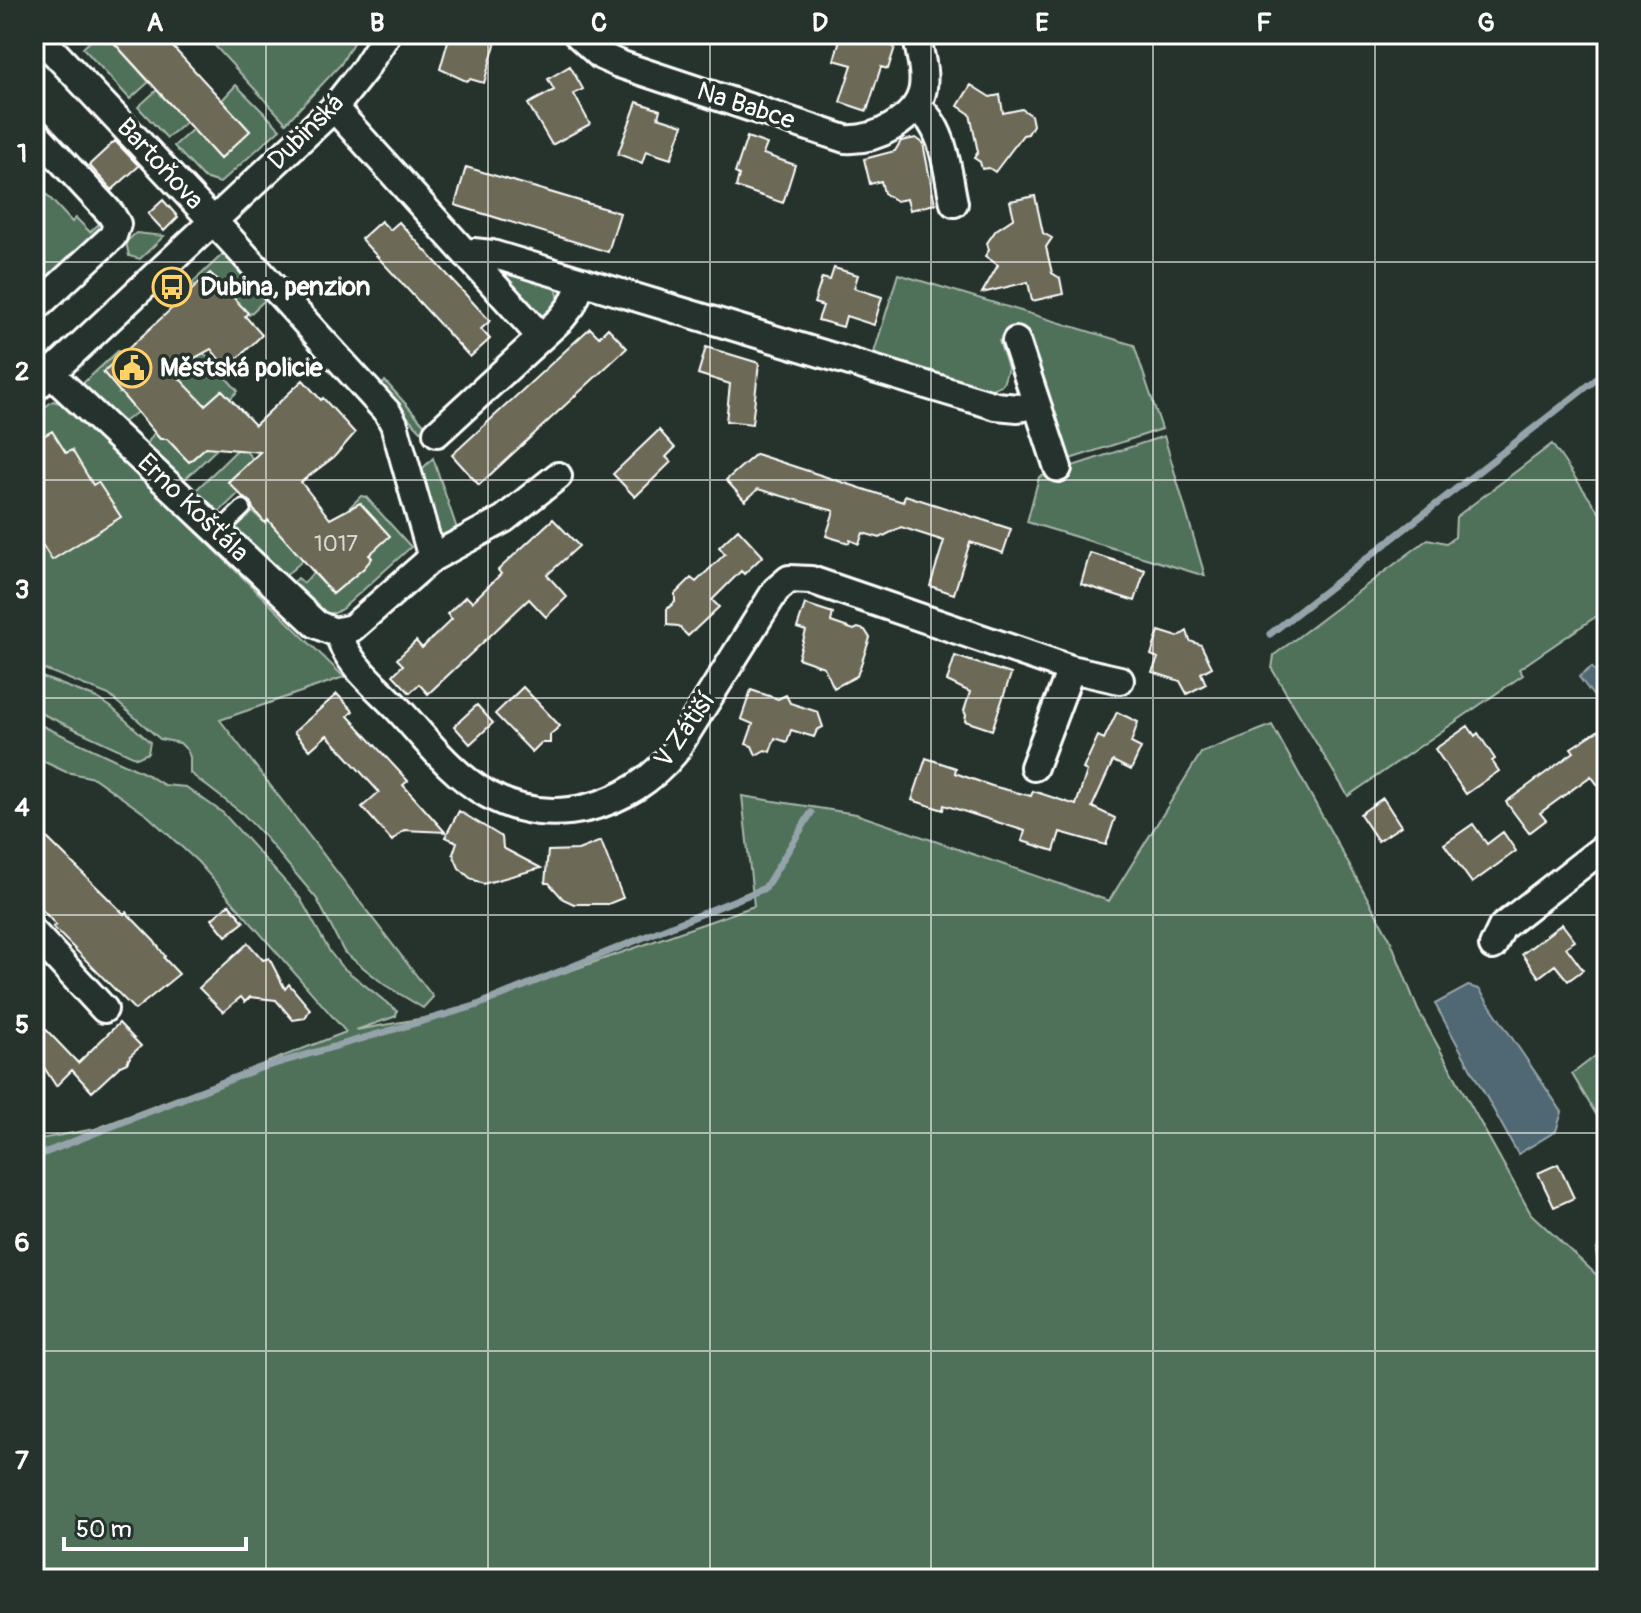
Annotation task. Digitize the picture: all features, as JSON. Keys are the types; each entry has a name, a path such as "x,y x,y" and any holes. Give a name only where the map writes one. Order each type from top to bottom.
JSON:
{"street":[{"name":"Bartoňova","path":"37,34 214,221 43,381"},
{"name":"Dubinská","path":"214,221 334,108 387,34"},
{"name":"Na Babce","path":"577,34 601,56 619,64 845,139 872,137 909,117 917,107"},
{"path":"916,34 923,75 922,95 917,107 929,115 938,132 954,203"},
{"path":"334,108 541,337"},
{"path":"34,131 117,224 113,236 34,309"},
{"path":"214,221 391,418 432,558"},
{"path":"467,254 481,252 583,281 996,406 1018,408 1037,405"},
{"path":"437,433 567,313 583,281"},
{"path":"1016,341 1058,468"},
{"name":"Erno Košťála","path":"43,381 218,532 316,624 324,630 339,632"},
{"path":"339,632 360,623 432,558 504,519 558,476"},
{"name":"V Zátiší","path":"339,632 344,649 362,671 467,780 501,801 545,811 584,809 604,803 642,786 658,773 674,753 776,590 789,579 798,577 811,580 1071,669 1120,680"},
{"path":"1034,767 1071,669"},
{"path":"1493,946 1502,927 1607,845"},
{"path":"34,933 104,1009"}],"lane":[{"path":"218,532 243,508"}],"green space":[{"path":"98,34 106,34 149,82 130,99 83,48"},
{"path":"204,34 358,34 341,64 286,123"},
{"path":"236,85 280,129 220,183 204,178 174,146 193,129 220,159 250,131 222,100"},
{"path":"157,90 186,122 167,138 138,107"},
{"path":"34,181 72,222 76,218 90,232 101,222 103,230 34,301"},
{"path":"136,233 164,236 140,259 129,256 126,242"},
{"path":"225,252 267,298 249,315 229,295 231,293 209,274 195,286 192,283"},
{"path":"488,265 556,287 560,303 546,318 541,318"},
{"path":"898,274 1134,345 1162,429 1070,459 1028,332 999,341 1008,368 1003,384 990,390 873,356"},
{"path":"199,348 238,391 230,399 200,410 174,379"},
{"path":"118,351 122,355 124,389 120,393 124,392 129,403 139,411 122,423 80,386"},
{"path":"385,381 440,442 435,446 380,388"},
{"path":"53,401 67,405 344,677 220,720 433,997 423,1008 385,985 344,952 317,899 243,814 190,773 190,757 180,743 160,739 109,695 34,665 34,415"},
{"path":"244,423 182,482 145,447 154,433 160,439 167,439 185,458 193,459"},
{"path":"1164,436 1205,576 1027,522 1039,477"},
{"path":"1552,444 1607,524 1607,609 1519,669 1523,675 1348,796 1272,669 1274,655 1428,539 1446,543 1455,537 1456,517"},
{"path":"241,446 253,459 228,482 241,491 216,515 193,493"},
{"path":"433,458 457,529 435,537 417,474"},
{"path":"361,496 366,497 411,547 343,608 335,613 323,613 291,584 298,578 304,583 313,573 333,593 349,573 354,577 352,574 372,558 347,510"},
{"path":"253,512 264,522 268,520 302,557 302,561 283,578 235,532 235,528"},
{"path":"34,674 97,698 111,707 150,742 148,753 137,758 34,710"},
{"path":"34,722 164,785 186,787 223,813 300,898 341,966 397,1011 396,1016 356,1030 447,1014 754,906 742,796 856,814 1109,901 1201,753 1272,725 1390,939 1418,1010 1531,1214 1601,1279 1596,1252 1607,1220 1607,1579 34,1579 34,1140 95,1129 346,1032 198,862 148,816 94,778 66,772 34,757"},
{"path":"1607,1047 1607,1145 1600,1121 1572,1074"}],"water":[{"path":"1592,667 1607,687 1595,698 1579,677"},
{"path":"1468,986 1479,989 1562,1112 1556,1131 1518,1154 1435,1004"}],"building":[{"path":"106,34 161,34 250,131 220,159"},
{"path":"450,34 474,34 496,41 484,83 470,79 466,81 440,69"},
{"path":"841,36 863,43 864,37 895,47 888,69 881,67 867,111 840,102 852,65 834,60"},
{"path":"570,66 583,89 574,94 590,124 552,145 528,104 554,90 548,79"},
{"path":"971,85 990,97 1000,95 1003,113 1022,109 1031,115 1033,125 1028,134 1023,135 995,172 989,168 982,169 980,162 974,158 978,152 970,114 958,106"},
{"path":"637,102 660,110 658,117 683,125 671,159 646,151 642,163 618,154"},
{"path":"747,137 767,144 763,154 795,165 783,203 736,187 739,175 735,173"},
{"path":"916,138 923,143 935,204 910,210 907,199 896,201 884,193 881,181 870,184 864,159 895,151 901,141"},
{"path":"115,141 139,166 112,190 89,165"},
{"path":"466,167 620,213 608,252 455,205"},
{"path":"1035,196 1043,233 1052,238 1046,247 1052,273 1060,278 1063,294 1032,301 1028,282 982,293 998,265 985,256 989,250 987,243 996,230 1014,218 1010,201"},
{"path":"163,200 178,217 164,231 148,214"},
{"path":"381,221 390,230 399,222 490,321 481,329 490,339 470,357 361,239"},
{"path":"834,268 858,275 854,288 882,297 874,325 846,316 843,327 818,320 823,306 814,303 822,278 830,280"},
{"path":"210,273 232,293 248,313 245,316 262,335 227,369 211,349 191,360 179,378 205,405 222,390 255,425 303,380 355,433 334,457 301,482 330,519 360,503 390,536 369,555 372,558 364,568 333,594 268,520 265,523 251,502 228,482 260,452 206,447 189,462 167,439 160,439 103,372"},
{"path":"590,328 599,337 608,328 627,348 479,485 452,455"},
{"path":"706,347 759,363 752,424 726,421 730,384 698,374"},
{"path":"659,430 675,448 666,457 671,462 635,497 613,474"},
{"path":"52,431 66,453 72,450 93,485 98,482 121,517 52,560 34,532 34,442"},
{"path":"756,454 903,502 905,495 1011,529 1003,553 970,542 954,594 930,586 944,541 901,527 880,538 863,533 859,544 850,540 849,543 826,536 834,511 758,489 745,501 726,480"},
{"path":"553,519 579,546 547,575 567,597 546,617 529,599 428,694 419,684 410,693 393,675 403,665 397,659 416,641 422,648 452,619 447,614 466,596 472,602 501,574 498,570"},
{"path":"738,529 763,556 744,574 741,571 712,600 719,607 688,636 678,626 667,625 667,609 675,602 675,594 691,578 696,582 725,554 719,547"},
{"path":"1090,553 1145,570 1135,601 1081,584"},
{"path":"805,604 833,613 831,622 854,630 865,630 870,638 857,676 834,688 824,667 798,658 806,631 797,628"},
{"path":"1159,631 1178,637 1187,631 1190,641 1201,645 1212,667 1201,673 1206,684 1187,694 1180,681 1152,672 1158,658 1151,655"},
{"path":"955,656 1011,674 992,730 965,721 964,711 970,692 947,681"},
{"path":"523,687 560,726 550,735 550,743 541,743 532,752 495,714"},
{"path":"751,690 778,699 786,695 790,703 818,712 823,727 817,730 814,737 791,730 787,742 775,738 770,752 765,750 756,755 752,746 746,744 753,724 741,719"},
{"path":"337,694 353,711 348,716 408,781 403,785 445,832 404,830 392,841 362,807 379,792 327,735 310,750 294,732"},
{"path":"477,705 493,723 470,744 454,726"},
{"path":"1117,712 1138,722 1131,743 1141,748 1131,770 1113,761 1092,807 1115,818 1106,845 1060,832 1054,851 1022,841 1025,831 944,805 943,810 912,800 926,758 956,768 955,773 992,786 1031,796 1033,791 1076,805 1087,771 1083,769 1098,736 1104,739"},
{"path":"1468,726 1475,736 1478,733 1499,771 1466,794 1435,749"},
{"path":"1599,730 1607,741 1607,797 1591,776 1540,813 1546,820 1529,833 1506,802 1574,752 1571,748"},
{"path":"1383,798 1401,826 1378,841 1360,814"},
{"path":"459,811 502,837 503,848 541,868 483,884 470,878 459,868 453,854 457,842 445,837"},
{"path":"1473,824 1487,844 1503,832 1516,851 1472,883 1444,844"},
{"path":"34,825 124,914 126,912 154,941 179,974 135,1010 53,927 56,925 34,901"},
{"path":"601,841 623,898 608,904 574,904 563,899 549,883 545,883 548,851 578,850"},
{"path":"229,904 244,922 226,936 212,919"},
{"path":"1562,924 1575,941 1566,947 1583,970 1568,981 1555,965 1539,977 1522,954"},
{"path":"248,943 263,960 269,958 285,989 289,984 310,1009 305,1018 293,1020 276,1000 250,997 245,1002 241,997 223,1012 199,988"},
{"path":"34,1017 78,1063 119,1023 141,1046 127,1063 92,1092 72,1070 56,1086 34,1052"},
{"path":"1558,1164 1574,1198 1554,1207 1538,1173"}],"waterway":[{"path":"1270,634 1607,371"},
{"path":"34,1157 257,1069 475,1006 765,888 811,813"}],"place":[{"name":"Dubina, penzion","path":"172,287"},
{"name":"Městská policie","path":"132,368"}]}
